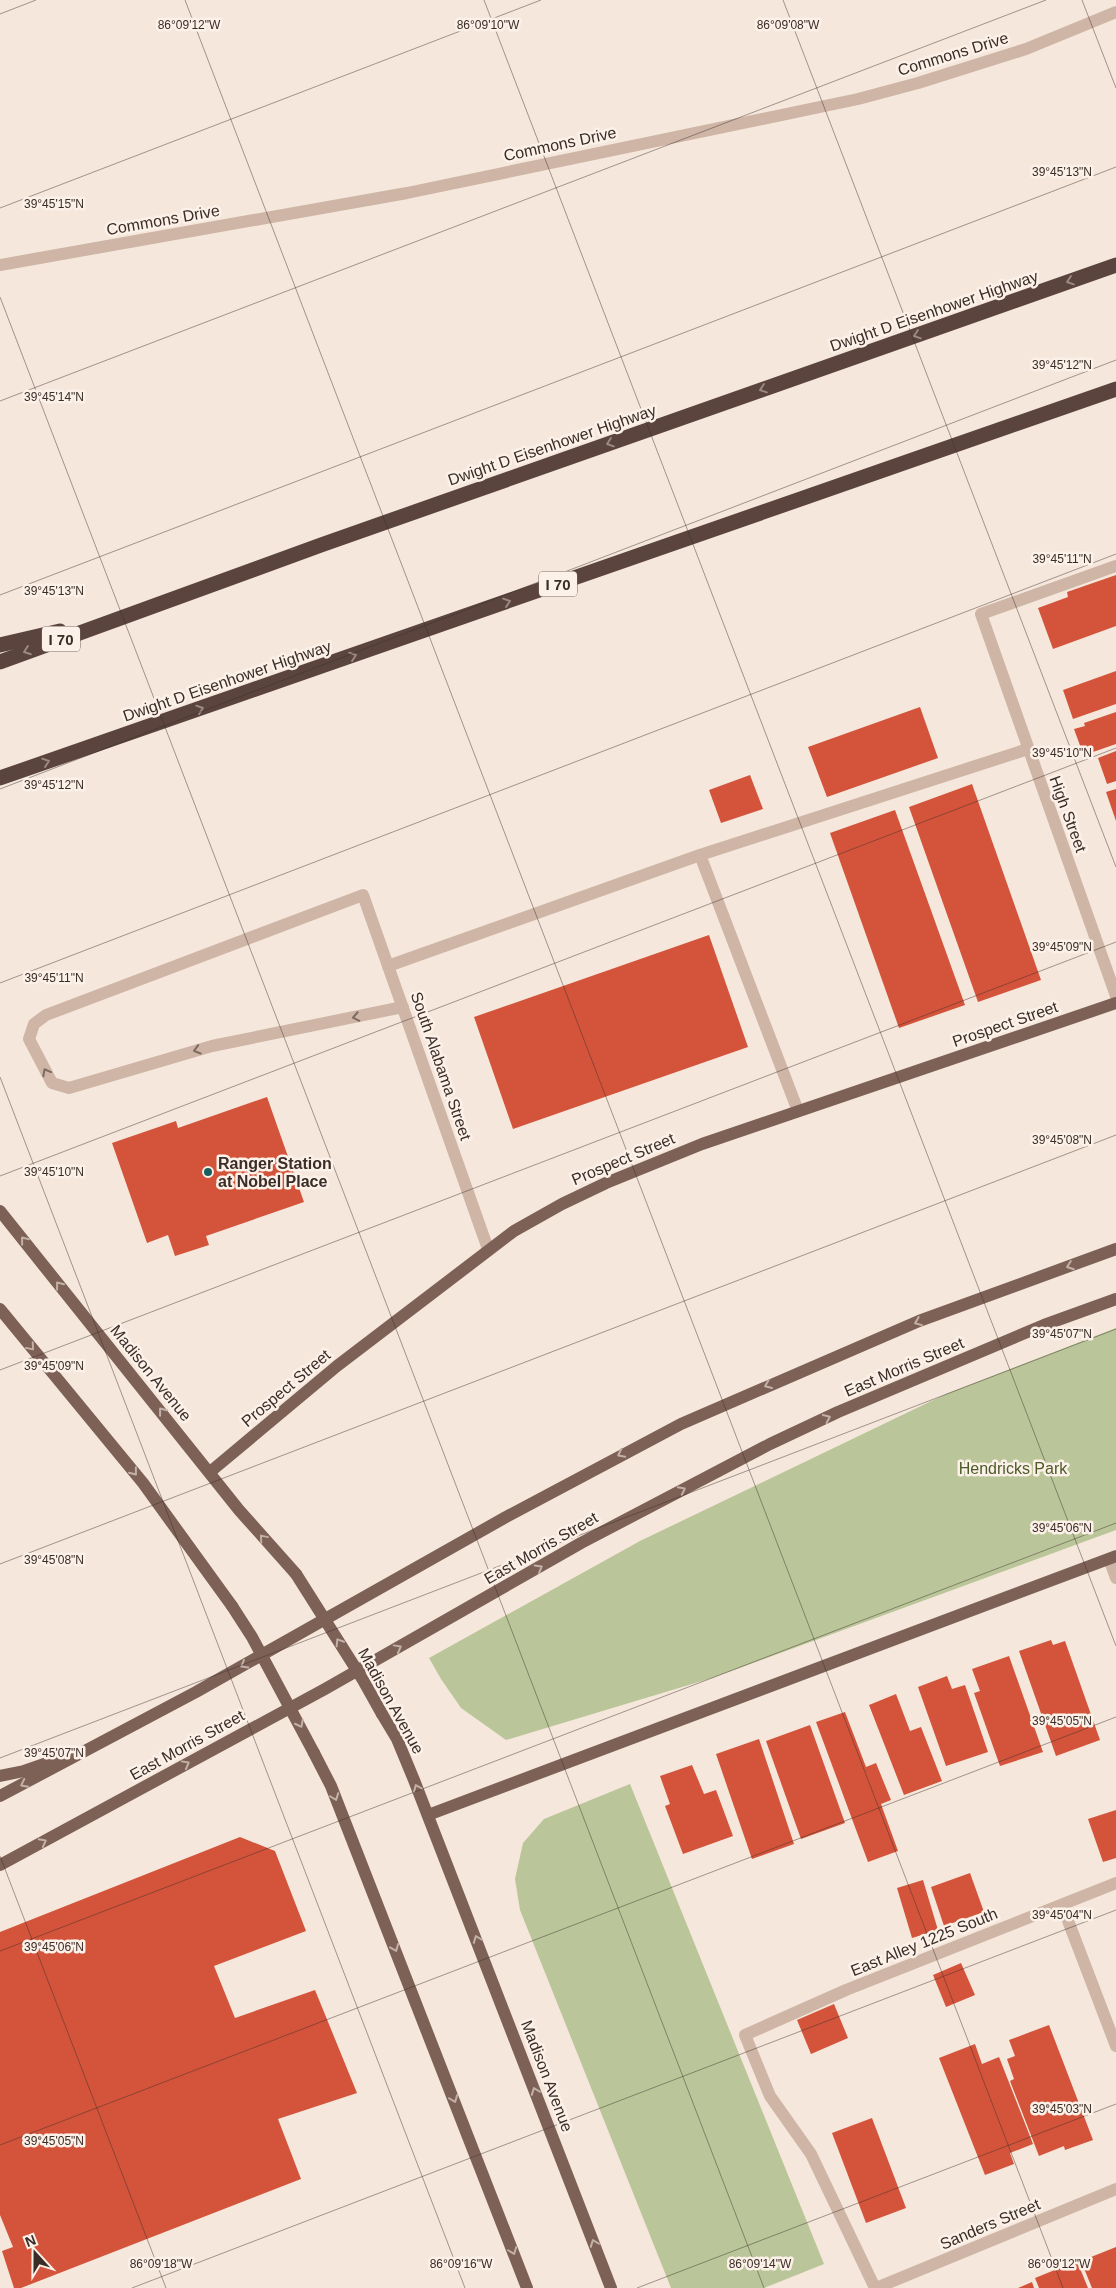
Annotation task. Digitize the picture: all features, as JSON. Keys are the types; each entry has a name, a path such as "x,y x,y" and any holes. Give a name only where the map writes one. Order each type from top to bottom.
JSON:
{"highway":[{"name":"Dwight D Eisenhower Highway","path":"0,662 122,616 1116,265"},
{"name":"Dwight D Eisenhower Highway","path":"0,778 1116,389"},
{"path":"0,645 122,616"}],"main road":[{"name":"Prospect Street","path":"210,1472 338,1366 488,1249 562,1204 648,1164 1116,1003"},
{"name":"Madison Avenue","path":"0,1211 251,1524 296,1574 363,1680 397,1739 611,2288"},
{"path":"0,1796 100,1744 506,1517 681,1424 919,1321 1116,1249"},
{"name":"East Morris Street","path":"0,1865 325,1689 581,1543 770,1444 838,1412 1035,1329 1116,1299"},
{"path":"0,1309 143,1483 232,1606 252,1637 331,1786 528,2288"},
{"path":"428,1815 1113,1558"},
{"path":"0,1776 24,1771 100,1744"}],"street":[{"name":"Commons Drive","path":"0,265 407,194 858,99 918,83 1007,55 1116,12"},
{"name":"High Street","path":"1116,566 981,614 1116,996"},
{"path":"388,966 700,855 1028,749"},
{"path":"700,855 798,1111"},
{"name":"South Alabama Street","path":"403,1007 212,1046 69,1088 52,1083 29,1039 34,1024 46,1015 363,895 403,1007 488,1249"},
{"path":"1113,1558 1116,1578"},
{"name":"East Alley 1225 South","path":"875,2288 810,2154 770,2096 745,2035 846,1990 1116,1883"},
{"path":"1062,1905 1116,2046"},
{"name":"Sanders Street","path":"875,2288 1116,2189"}],"green space":[{"name":"Hendricks Park","path":"1116,1328 1116,1530 712,1678 506,1740 461,1708 429,1658 640,1541 948,1393"},
{"path":"630,1784 824,2264 764,2288 671,2288 520,1910 515,1879 523,1843 544,1819"}],"building":[{"path":"1116,575 1116,626 1053,649 1038,608 1068,597 1067,592"},
{"path":"1116,671 1116,704 1073,719 1063,690"},
{"path":"920,707 938,758 827,797 808,747"},
{"path":"1116,712 1116,744 1093,752 1091,748 1082,751 1074,729 1085,726 1084,723"},
{"path":"1116,751 1116,781 1107,784 1098,758"},
{"path":"750,775 763,809 721,823 709,790"},
{"path":"972,784 1041,980 978,1002 909,807"},
{"path":"1116,789 1116,821 1106,792"},
{"path":"895,810 965,1005 899,1028 830,833"},
{"path":"709,935 748,1047 513,1129 474,1017"},
{"name":"Ranger Station at Nobel Place","path":"267,1097 304,1202 206,1236 209,1245 175,1256 168,1235 147,1243 112,1143 176,1121 178,1128"},
{"path":"1051,1640 1053,1645 1065,1641 1100,1740 1056,1756 1019,1651"},
{"path":"1009,1656 1043,1752 1000,1766 974,1693 980,1691 972,1669"},
{"path":"947,1676 952,1689 965,1685 988,1752 946,1766 918,1687"},
{"path":"896,1694 910,1731 921,1727 942,1781 904,1795 869,1705"},
{"path":"845,1712 866,1767 876,1763 891,1800 881,1804 898,1851 868,1862 816,1722"},
{"path":"810,1725 845,1823 801,1839 766,1741"},
{"path":"759,1739 794,1844 752,1859 716,1754"},
{"path":"692,1765 704,1794 716,1790 733,1836 683,1854 665,1806 670,1804 660,1776"},
{"path":"1116,1810 1116,1858 1103,1862 1088,1819"},
{"path":"240,1837 275,1851 306,1931 214,1966 235,2018 315,1990 357,2093 278,2119 301,2179 21,2288 14,2288 2,2251 13,2247 0,2215 0,1932"},
{"path":"970,1873 984,1912 944,1926 931,1887"},
{"path":"923,1880 938,1930 912,1938 897,1888"},
{"path":"961,1963 975,1995 946,2007 933,1975"},
{"path":"834,2004 848,2038 811,2054 797,2020"},
{"path":"1049,2025 1093,2140 1065,2150 1064,2146 1039,2156 1010,2081 1014,2079 1007,2059 1015,2056 1009,2040"},
{"path":"975,2044 982,2064 999,2057 1033,2144 1010,2153 1014,2164 985,2175 939,2058"},
{"path":"872,2118 906,2208 866,2223 832,2133"},
{"path":"1116,2247 1116,2288 1092,2288 1081,2261"},
{"path":"1077,2261 1088,2288 1039,2288 1035,2278"},
{"path":"1032,2282 1034,2288 1018,2288"}],"place":[{"name":"Ranger Station at Nobel Place","path":"208,1172"}]}
